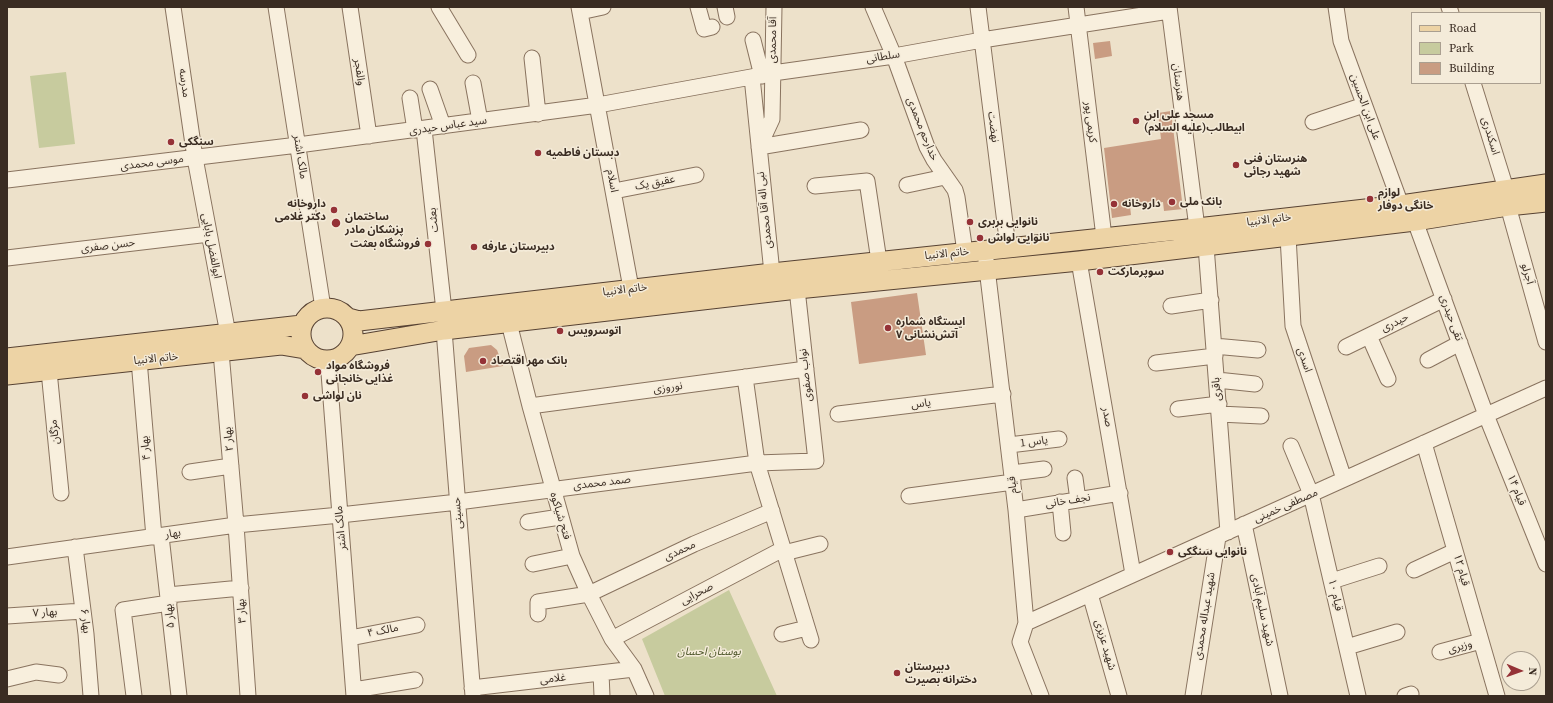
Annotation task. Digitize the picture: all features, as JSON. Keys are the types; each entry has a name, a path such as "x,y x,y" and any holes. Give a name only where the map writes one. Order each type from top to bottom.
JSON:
{"main road":[{"name":"خاتم الانبیا","path":"348,318 359,321 444,311 633,298 797,289 1079,261 1415,221 1507,197 1546,184"},
{"name":"خاتم الانبیا","path":"350,346 444,330 509,323 633,298 772,273 1401,205 1507,197 1546,202"},
{"path":"323,308 337,310 348,318 352,332 350,346 340,356 328,360 319,359 311,355 305,348 302,341 302,325 310,314 323,308"},
{"name":"خاتم الانبیا","path":"7,358 302,325"},
{"name":"خاتم الانبیا","path":"7,375 281,345 305,348"}],"street":[{"name":"مدرسه","path":"173,7 195,158"},
{"name":"مالک اشتر","path":"276,7 323,308"},
{"name":"والفجر","path":"350,7 369,136"},
{"path":"439,7 468,55"},
{"path":"579,10 603,7"},
{"path":"698,7 704,29 712,27"},
{"name":"آقا محمدی","path":"762,75 774,7"},
{"name":"خدارحم محمدی","path":"873,7 894,56 927,147 958,197 965,252"},
{"name":"نهضت","path":"978,7 1008,247"},
{"name":"کریمی پور","path":"1076,7 1104,237"},
{"name":"علی ابن الحسین","path":"1336,7 1341,41 1401,205"},
{"name":"سلطانی","path":"598,105 762,75 894,56 1169,9"},
{"name":"هنرستان","path":"1169,9 1197,228"},
{"name":"اسلام","path":"579,10 633,298"},
{"path":"753,40 772,119 759,147"},
{"path":"532,58 538,114"},
{"name":"نبی اله آقا محمدی","path":"762,75 759,147 772,273"},
{"path":"473,83 480,121"},
{"name":"اسکندری","path":"1473,84 1507,197"},
{"path":"430,89 443,126"},
{"name":"بعثت","path":"410,98 420,129 444,311"},
{"name":"سید عباس حیدری","path":"298,145 598,105"},
{"path":"1313,122 1364,105"},
{"path":"759,147 861,130"},
{"name":"موسی محمدی","path":"7,180 298,145"},
{"name":"ابوالفضل بابایی","path":"195,158 228,334"},
{"name":"عقیق یک","path":"614,191 696,175"},
{"path":"907,184 945,177"},
{"path":"815,186 866,181 878,261"},
{"name":"آجرلو","path":"1507,197 1546,342"},
{"name":"تقی حیدری","path":"1415,221 1486,416"},
{"name":"حسن صفری","path":"7,258 209,234"},
{"name":"اسدی","path":"1288,236 1293,326 1344,479"},
{"name":"باقری","path":"1206,246 1219,409 1223,534"},
{"name":"قیام","path":"985,250 1016,510 1026,623 1020,642 1041,696"},
{"name":"صدر","path":"1079,261 1134,574"},
{"name":"نواب صفوی","path":"797,289 816,461"},
{"name":"حیدری","path":"1346,346 1444,299"},
{"path":"1171,306 1211,300"},
{"name":"فتح شیاکوه","path":"509,323 552,489 572,556 612,639 634,669 646,696"},
{"name":"حسینی","path":"444,330 472,692"},
{"path":"1368,336 1388,379"},
{"path":"1428,360 1460,343"},
{"path":"1156,363 1215,351 1258,350"},
{"name":"بهار ۲","path":"221,352 236,525"},
{"name":"بهار ۴","path":"139,360 158,536"},
{"name":"مالک اشتر","path":"328,360 354,693"},
{"name":"نوروزی","path":"530,406 806,370"},
{"name":"مژگان","path":"49,371 61,493"},
{"path":"745,377 757,463 809,634 782,634"},
{"path":"1217,380 1256,384"},
{"name":"مصطفی خمینی","path":"1026,623 1546,388"},
{"name":"یاس","path":"838,414 1003,394"},
{"path":"1178,408 1219,409 1261,416"},
{"name":"قیام ۱۴","path":"1486,416 1546,564"},
{"name":"یاس 1","path":"1009,445 1059,439"},
{"name":"قیام ۱۲","path":"1424,443 1497,696"},
{"name":"قیام ۱۰","path":"1291,446 1311,494 1358,696"},
{"name":"صمد محمدی","path":"340,516 757,463 816,461"},
{"path":"190,472 231,466"},
{"path":"909,496 1012,478 1044,469"},
{"path":"1075,478 1078,500"},
{"name":"نجف خانی","path":"1016,510 1120,493"},
{"path":"1060,502 1063,533"},
{"name":"محمدی","path":"538,614 538,602 589,594 694,544 772,511"},
{"name":"بهار","path":"7,557 236,525 340,516"},
{"path":"528,522 560,517"},
{"name":"شهید سلیم آبادی","path":"1244,524 1280,696"},
{"name":"بهار ۳","path":"236,525 248,696"},
{"name":"شهید عبداله محمدی","path":"1193,696 1223,534"},
{"name":"بهار ۵","path":"158,536 169,599 179,696"},
{"name":"صحرایی","path":"612,639 784,551 820,544"},
{"name":"بهار ۶","path":"74,547 86,634 91,696"},
{"path":"1414,570 1455,552"},
{"path":"532,564 572,556"},
{"path":"1332,581 1379,566"},
{"path":"134,696 123,610 169,599 241,588"},
{"name":"شهید عزیزی","path":"1090,594 1119,696"},
{"name":"بهار ۷","path":"7,616 83,611"},
{"name":"مالک ۴","path":"350,638 417,625"},
{"path":"1347,647 1397,632"},
{"name":"وزیری","path":"1440,652 1481,641"},
{"name":"غلامی","path":"472,692 634,669"},
{"path":"7,679 36,672 59,675"},
{"path":"601,673 602,696"},
{"path":"354,693 415,680"}],"green space":[{"path":"66,72 75,144 39,148 30,76"},
{"name":"بوستان احسان","path":"729,590 777,696 665,696 642,639"}],"building":[{"path":"1110,41 1112,56 1095,59 1093,43"},
{"path":"1171,111 1183,209 1164,211 1163,202 1130,206 1131,215 1112,218 1104,148 1161,139 1158,113"},
{"name":"ایستگاه شماره ۷ آتش‌نشانی","path":"917,293 926,355 859,364 851,302"},
{"name":"بانک مهر اقتصاد","path":"491,345 497,350 503,366 466,372 464,356 469,348"}],"place":[{"name":"مسجد علی ابن ابیطالب(علیه السلام)","path":"1136,121"},
{"name":"سنگکی","path":"171,142"},
{"name":"دبستان فاطمیه","path":"538,153"},
{"name":"هنرستان فنی شهید رجائی","path":"1236,165"},
{"name":"لوازم خانگی دوفار","path":"1370,199"},
{"name":"بانک ملی","path":"1172,202"},
{"name":"داروخانه","path":"1114,204"},
{"name":"داروخانه دکتر غلامی","path":"334,210"},
{"name":"نانوایی بربری","path":"970,222"},
{"name":"ساختمان پزشکان مادر","path":"336,223"},
{"name":"نانوایی لواش","path":"980,238"},
{"name":"فروشگاه بعثت","path":"428,244"},
{"name":"دبیرستان عارفه","path":"474,247"},
{"name":"سوپرمارکت","path":"1100,272"},
{"name":"ایستگاه شماره ۷ آتش‌نشانی","path":"888,328"},
{"name":"اتوسرویس","path":"560,331"},
{"name":"بانک مهر اقتصاد","path":"483,361"},
{"name":"فروشگاه مواد غذایی خانجانی","path":"318,372"},
{"name":"نان لواشی","path":"305,396"},
{"name":"نانوایی سنگکی","path":"1170,552"},
{"name":"دبیرستان دخترانه بصیرت","path":"897,673"}]}
